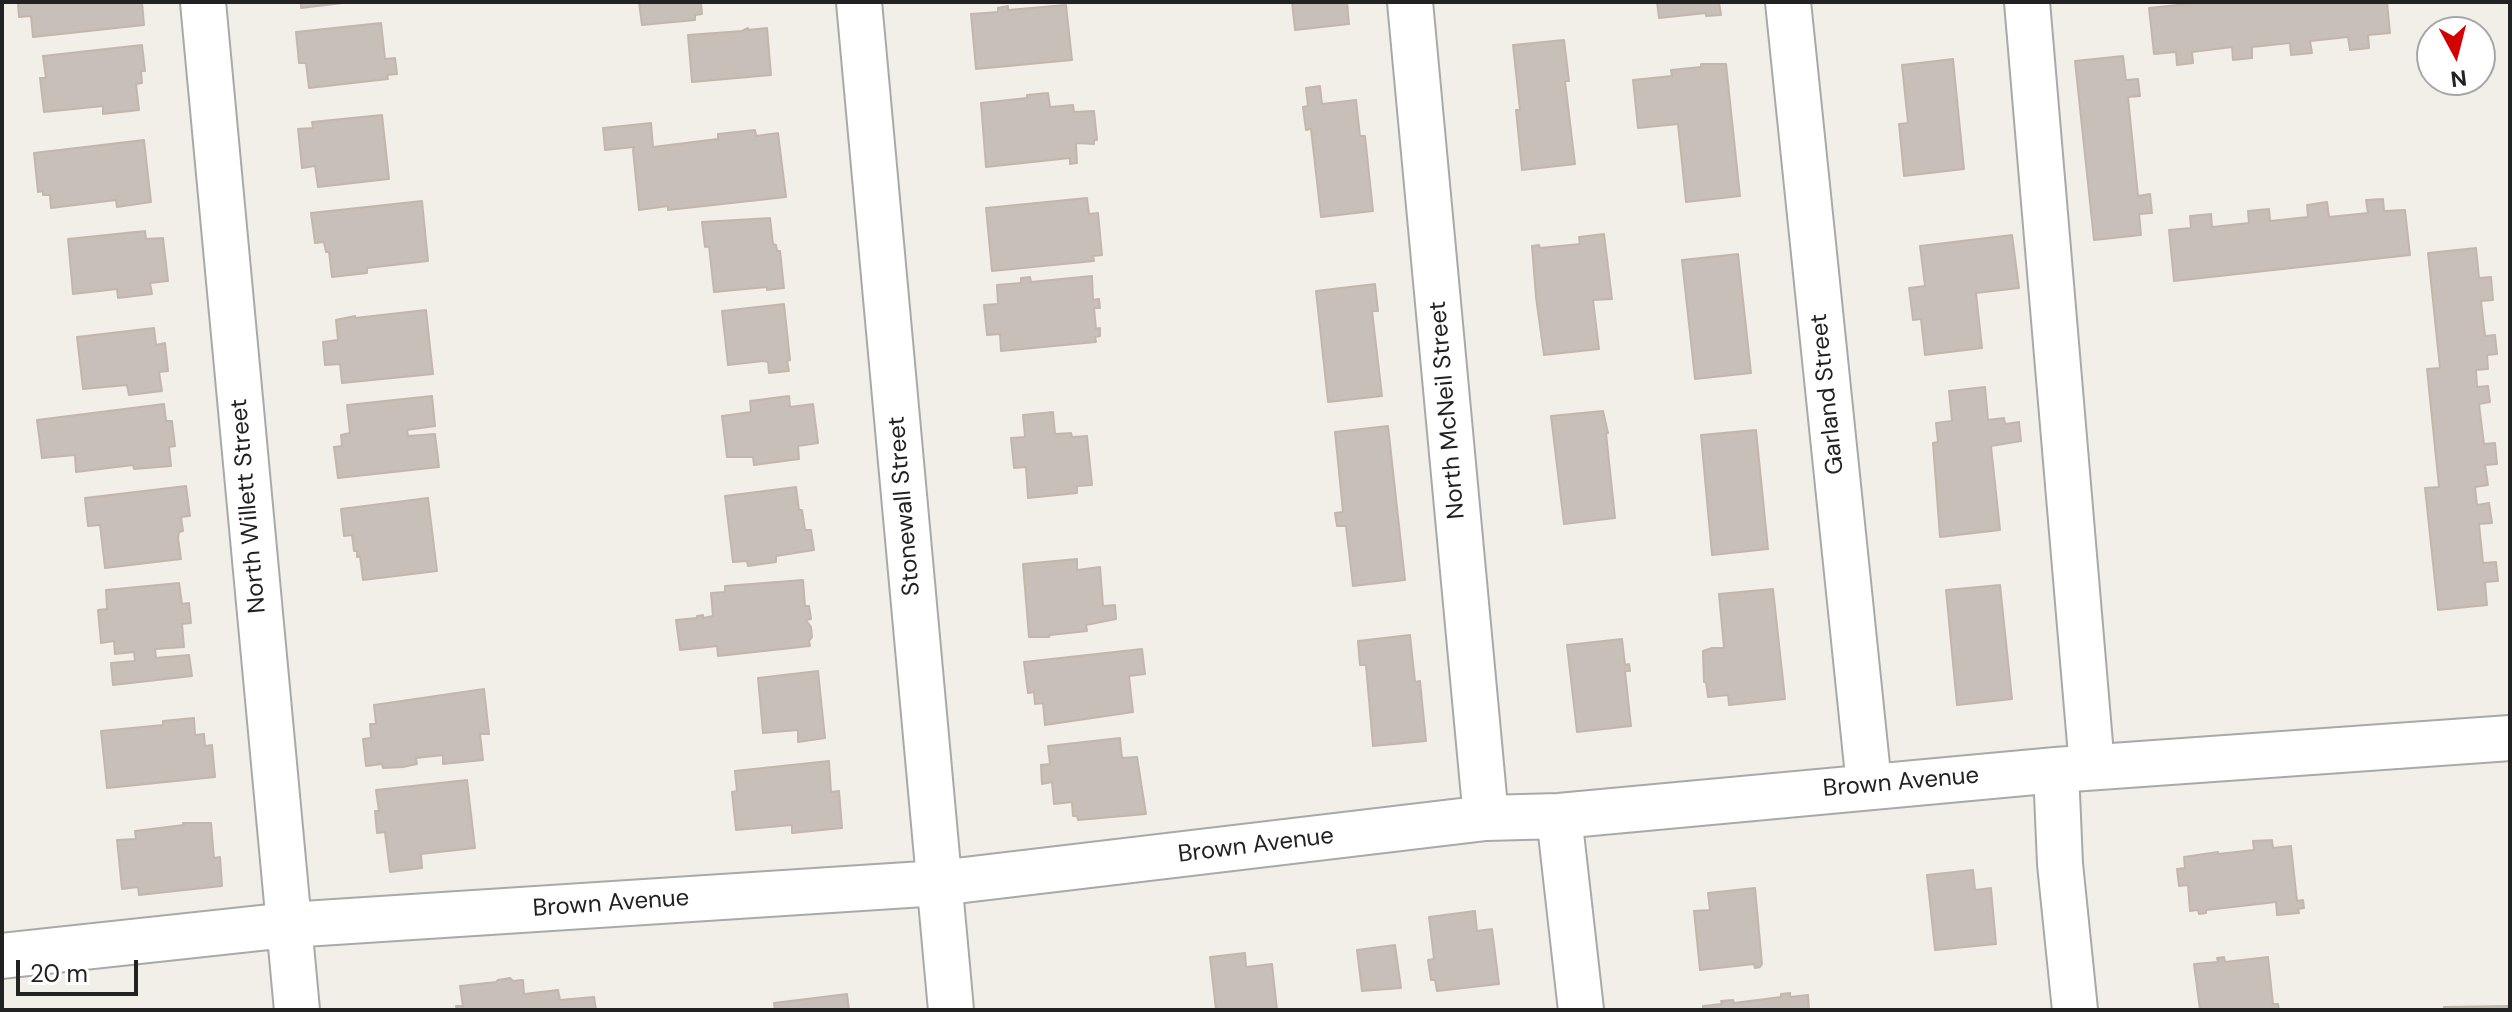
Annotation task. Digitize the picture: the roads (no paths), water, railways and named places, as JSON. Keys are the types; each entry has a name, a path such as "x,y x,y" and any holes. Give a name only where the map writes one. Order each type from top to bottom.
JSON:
{"street":[{"name":"North Willett Street","path":"203,2 297,1010"},
{"name":"Stonewall Street","path":"859,2 951,1010"},
{"name":"North McNeil Street","path":"1410,2 1486,818"},
{"name":"Garland Street","path":"1788,2 1869,785"},
{"path":"2027,2 2074,769 2060,864 2075,1010"},
{"name":"Brown Avenue","path":"2,956 288,925 939,883 1486,818 1559,816 1869,785 2510,738"},
{"path":"1559,816 1581,1010"}]}
